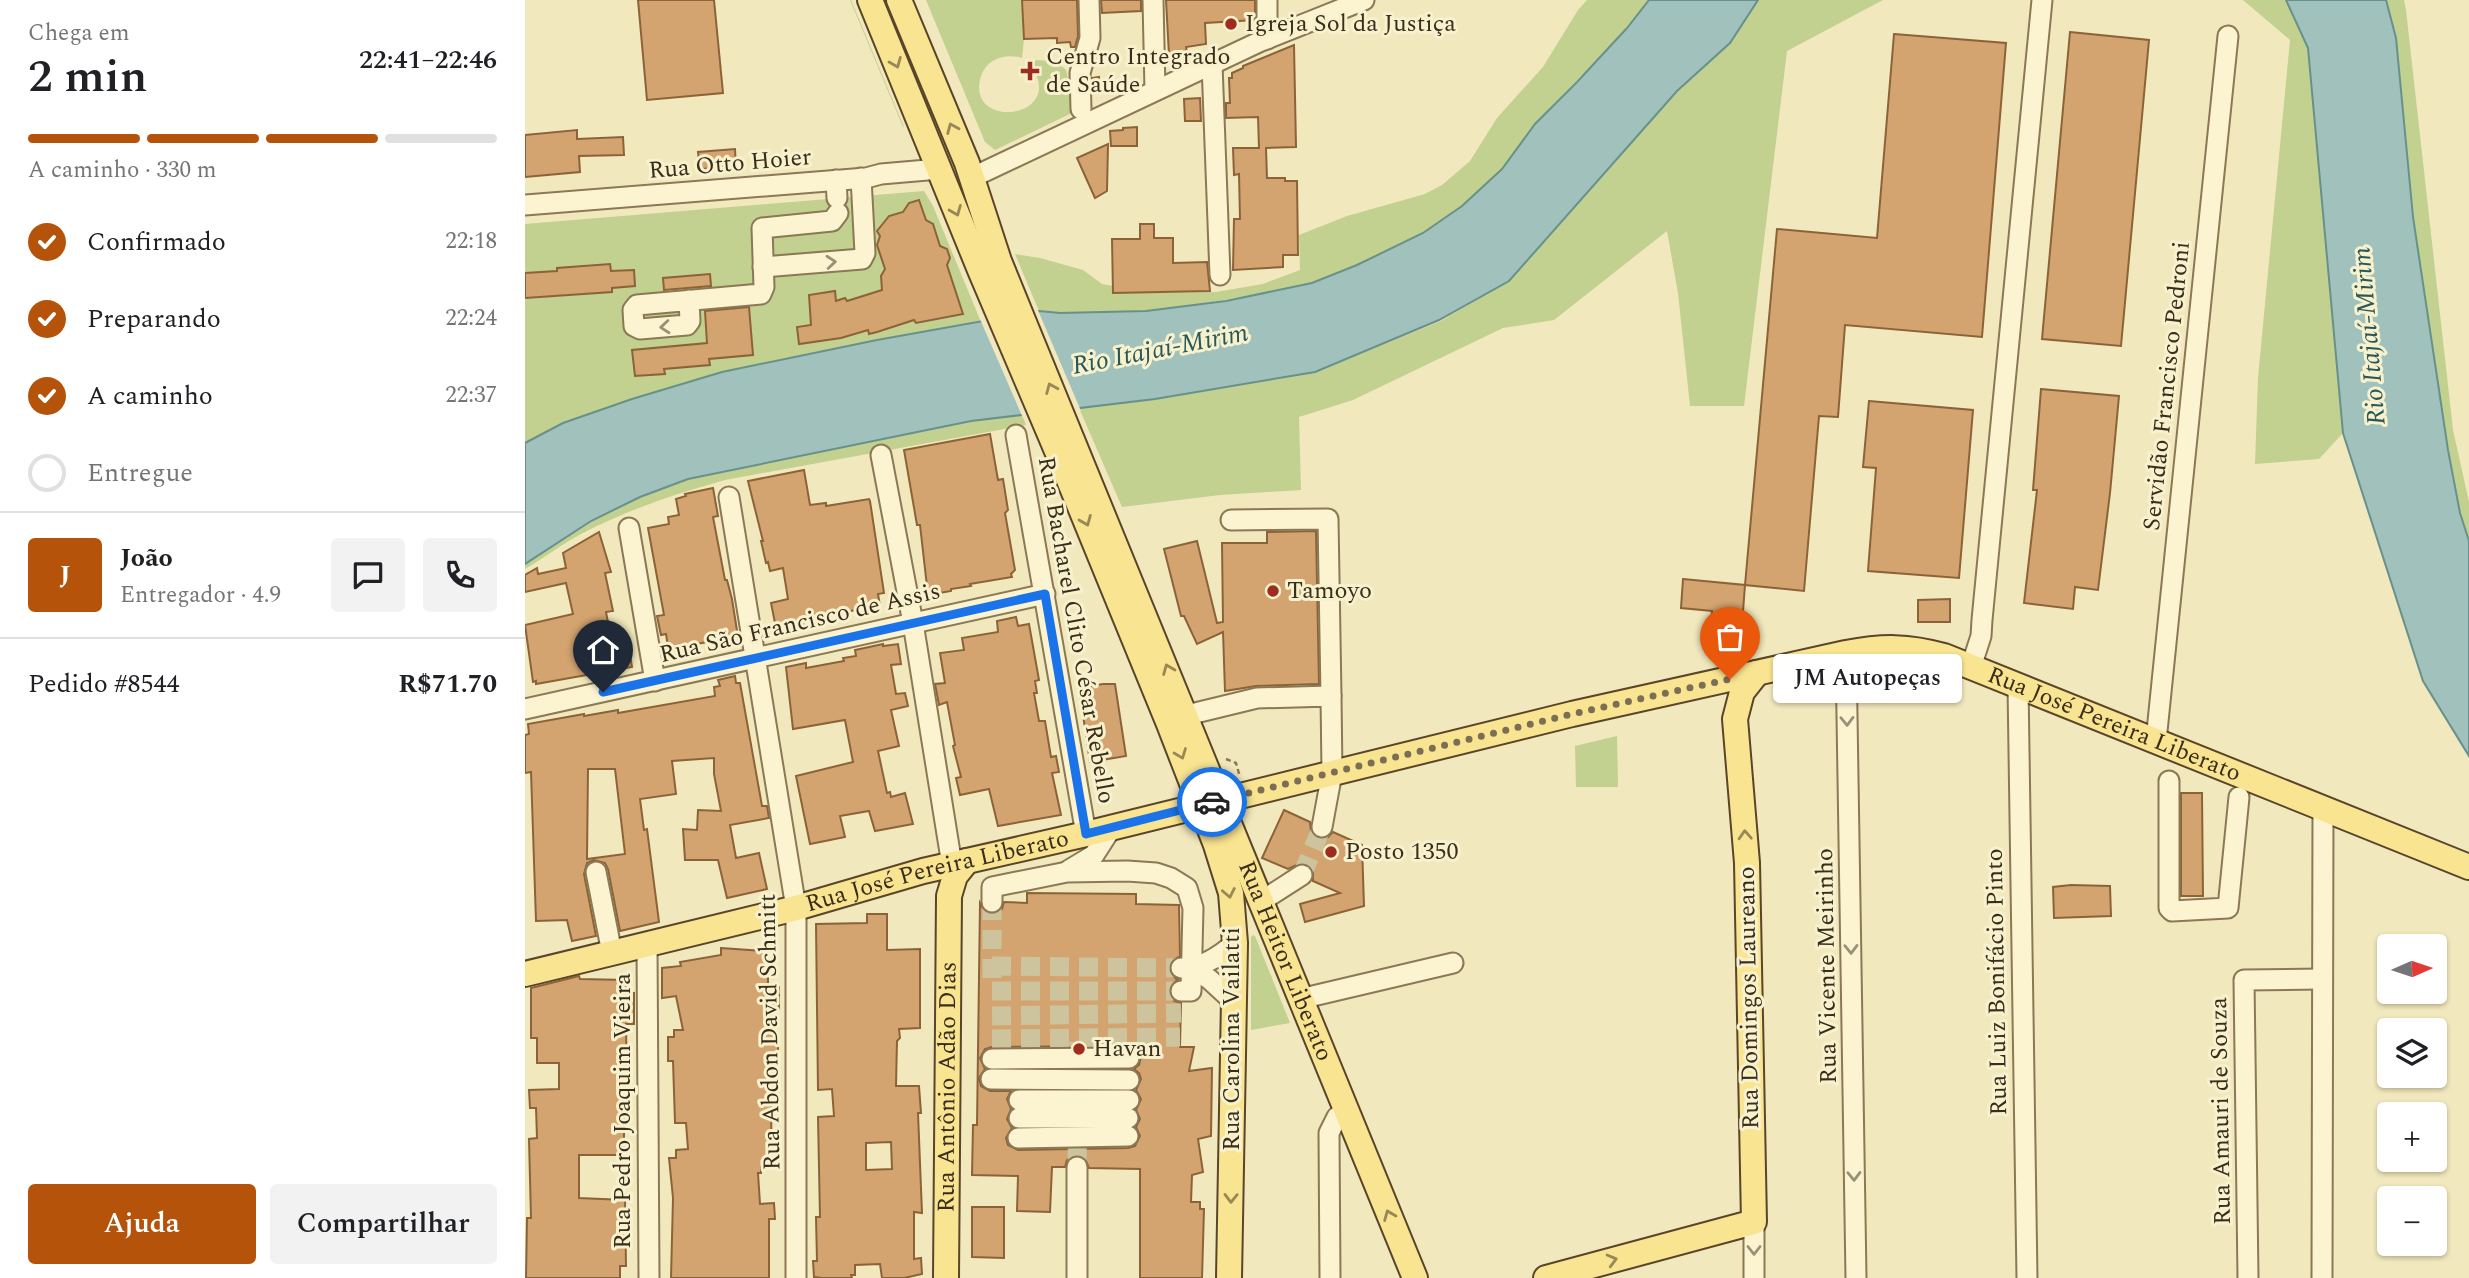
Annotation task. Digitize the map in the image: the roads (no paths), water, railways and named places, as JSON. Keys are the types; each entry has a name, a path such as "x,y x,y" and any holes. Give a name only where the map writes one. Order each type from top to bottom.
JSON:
{"main road":[{"path":"870,0 939,169 990,266 1069,454"},
{"path":"899,0 971,178 990,266"},
{"name":"Rua Heitor Liberato","path":"1069,454 1187,715 1211,802"},
{"name":"Rua Heitor Liberato","path":"1069,454 1211,802 1260,902 1415,1278"},
{"name":"Rua José Pereira Liberato","path":"525,974 796,908 923,871 1086,834 1572,714 1846,653 1886,647 1904,647 1944,656 2469,867"},
{"name":"Rua Domingos Laureano","path":"1754,1222 1747,863 1735,719 1742,692 1757,673"},
{"path":"1703,685 1720,694 1735,719"},
{"name":"Rua Carolina Vailatti","path":"1211,802 1216,845 1231,893 1235,943 1229,1278"},
{"name":"Rua Antônio Adão Dias","path":"951,1263 956,1120 949,896 959,863"},
{"path":"923,871 943,887 949,896"},
{"path":"1546,1278 1754,1222"}],"street":[{"path":"1081,109 1080,73 1090,38 1089,0"},
{"path":"1153,0 1155,90"},
{"path":"1267,0 1267,39"},
{"path":"971,178 1267,39 1364,0"},
{"path":"1971,667 1982,628 2042,0"},
{"name":"Servidão Francisco Pedroni","path":"2156,741 2228,36"},
{"path":"1212,64 1220,275"},
{"name":"Rua Otto Hoier","path":"525,205 649,204 837,197 860,178 939,169"},
{"path":"763,267 862,259 865,253 860,178"},
{"path":"633,310 634,326 637,329 685,326 690,321 689,300 761,294 764,289 761,230 832,221 837,197"},
{"name":"Rua Bacharel Clito César Rebello","path":"1016,435 1086,834"},
{"path":"881,455 959,863"},
{"name":"Rua Abdon David Schmitt","path":"729,498 796,908 796,1278"},
{"path":"1231,520 1328,519 1332,773 1322,827"},
{"path":"629,528 655,681"},
{"name":"Rua São Francisco de Assis","path":"525,709 1045,594"},
{"name":"Rua Vicente Meirinho","path":"1846,653 1856,1278"},
{"name":"Rua Luiz Bonifácio Pinto","path":"2018,685 2027,1278"},
{"path":"1187,715 1257,698 1331,696"},
{"path":"2169,781 2169,908 2172,911 2228,908 2239,797"},
{"path":"2322,1278 2323,809"},
{"path":"1067,872 1094,855 1112,827"},
{"path":"596,872 612,953"},
{"path":"992,902 992,887 1067,872 1156,873 1171,878 1187,888 1193,908 1187,968 1191,991 1181,991"},
{"path":"1260,902 1301,875"},
{"path":"1187,968 1220,957 1235,943"},
{"name":"Rua Pedro Joaquim Vieira","path":"647,945 649,1278"},
{"path":"1300,999 1453,963"},
{"path":"1187,968 1209,979 1233,1001"},
{"name":"Rua Amauri de Souza","path":"2248,1278 2244,980 2322,979"},
{"path":"992,1059 1129,1058"},
{"path":"991,1079 1129,1080"},
{"path":"1330,1278 1329,1133 1337,1117 1346,1111"},
{"path":"1019,1119 1128,1118 1019,1119"},
{"path":"1077,1167 1077,1278"},
{"name":"Rua Domingos Laureano","path":"1754,1222 1754,1278"}],"water":[{"name":"Rio Itajaí-Mirim","path":"1649,0 1758,0 1730,43 1677,91 1509,281 1439,320 1315,372 1155,399 971,421 688,479 640,497 591,521 525,564 525,443 563,423 722,372 877,340 1039,311 1146,311 1226,301 1312,283 1423,233 1462,206 1502,169 1535,124 1627,28"},
{"name":"Rio Itajaí-Mirim","path":"2286,0 2386,0 2396,38 2413,217 2448,450 2460,513 2469,541 2469,756 2423,681 2343,433 2308,48"}],"tunnel":[{"path":"1302,875 1322,827"},
{"path":"992,902 992,978"},
{"path":"992,966 1181,968"},
{"path":"992,991 1181,991"},
{"path":"992,1016 1181,1013"},
{"path":"992,1039 1180,1037"},
{"path":"1077,1167 1079,1042"}],"place":[{"name":"Igreja Sol da Justiça","path":"1231,24"},
{"name":"Centro Integrado de Saúde","path":"1030,71"},
{"name":"Tamoyo","path":"1273,591"},
{"name":"JM Autopeças","path":"1730,679"},
{"name":"Posto 1350","path":"1331,852"},
{"name":"Havan","path":"1079,1049"}]}
